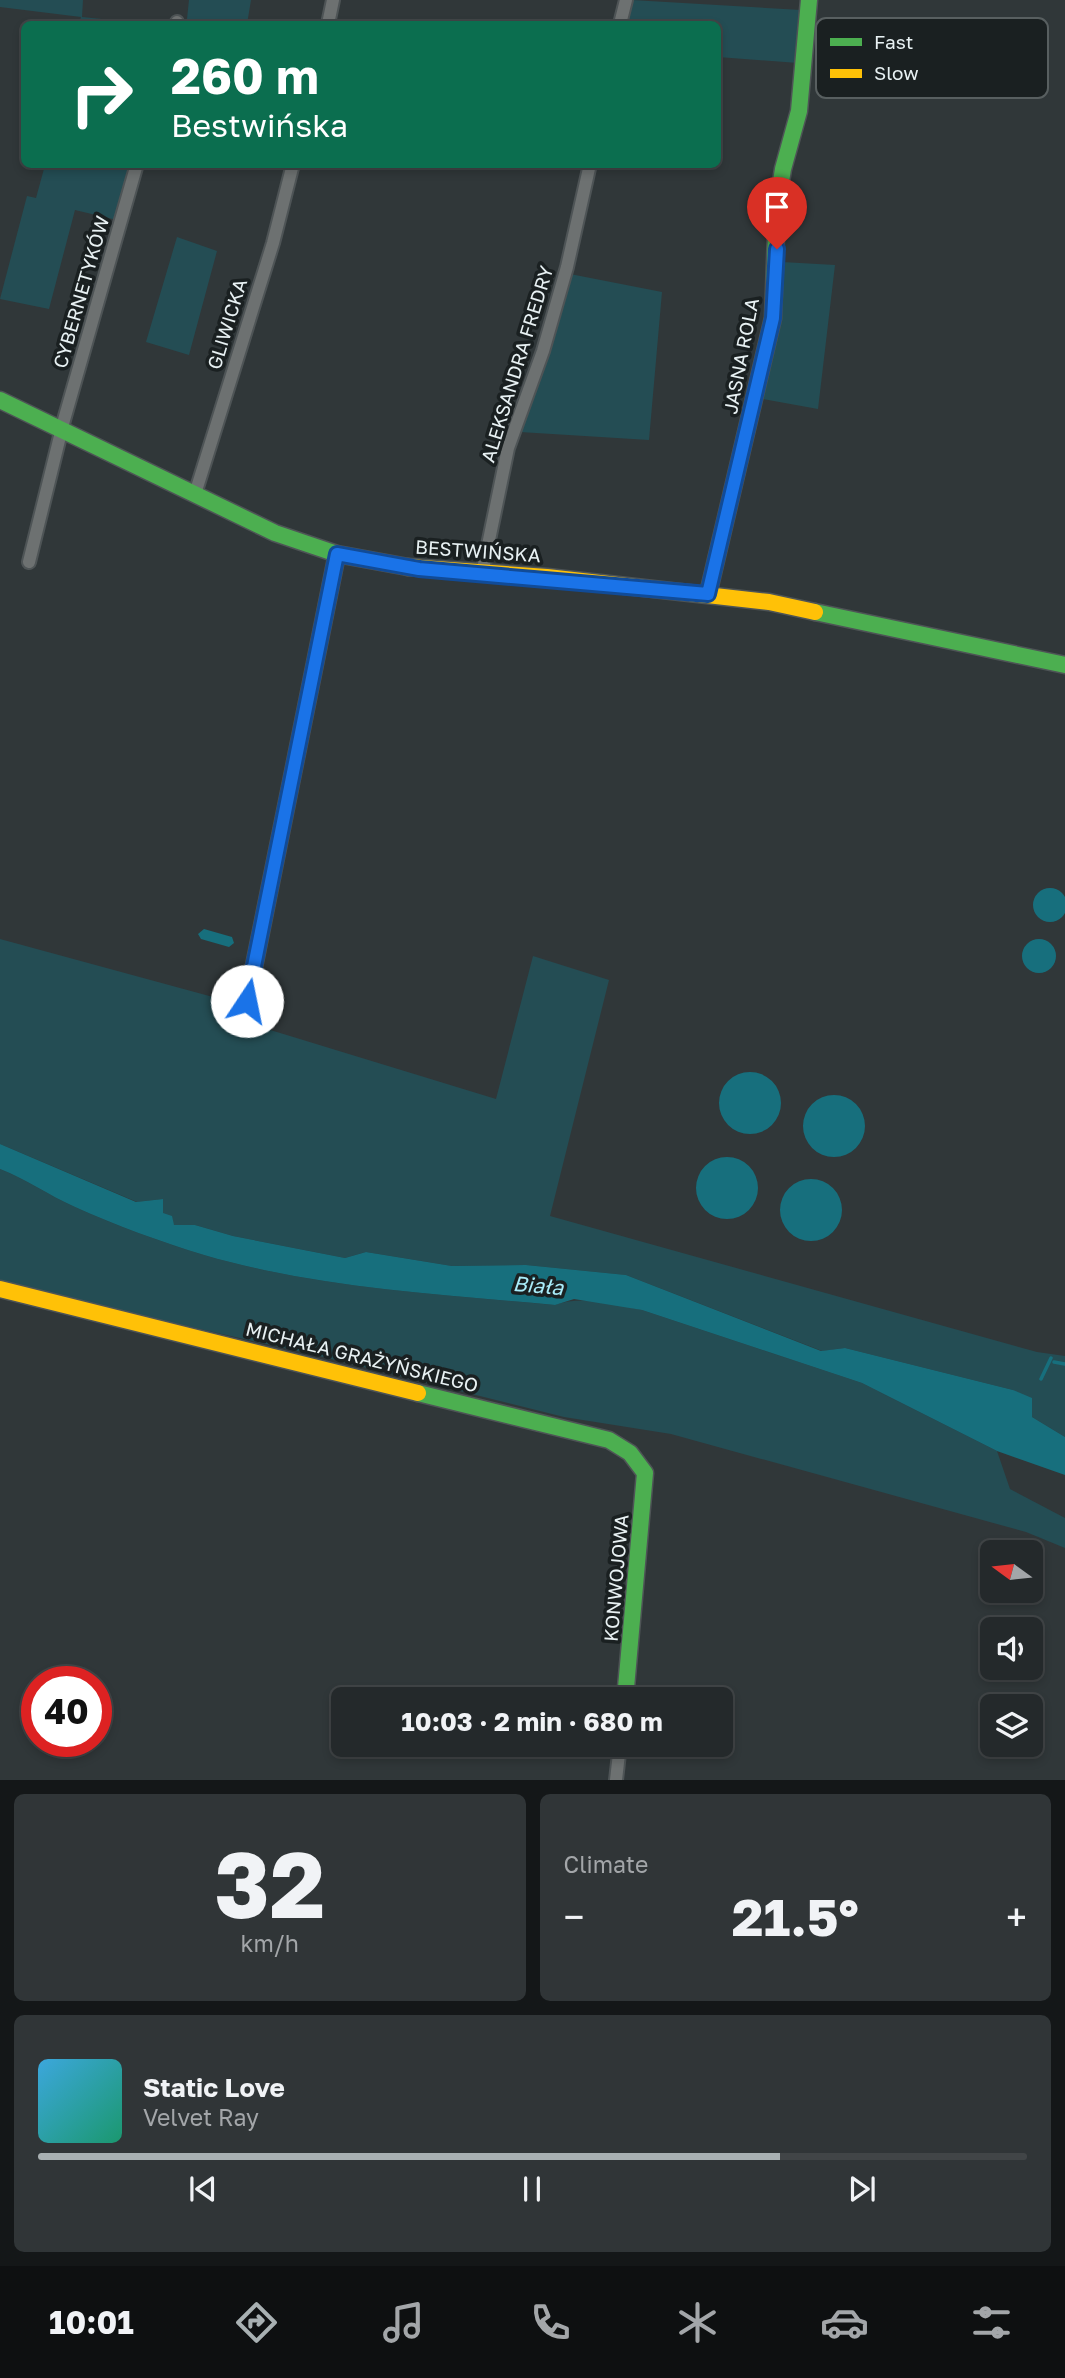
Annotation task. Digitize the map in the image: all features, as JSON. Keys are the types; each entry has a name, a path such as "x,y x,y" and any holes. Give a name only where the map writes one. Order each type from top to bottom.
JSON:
{"street":[{"path":"329,21 333,0"},
{"path":"621,21 626,0"},
{"name":"JASNA ROLA","path":"708,594 773,318 777,207 783,169 799,111 809,0"},
{"name":"CYBERNETYKÓW","path":"29,562 62,430 136,168"},
{"name":"GLIWICKA","path":"194,494 273,243 292,168"},
{"name":"ALEKSANDRA FREDRY","path":"482,574 509,448 543,351 567,267 589,168"},
{"name":"BESTWIŃSKA","path":"0,400 275,533 337,554 385,564 769,602 1065,666"},
{"path":"247,1001 337,554"},
{"name":"MICHAŁA GRAŻYŃSKIEGO","path":"0,1289 609,1440 627,1448 639,1461"},
{"name":"KONWOJOWA","path":"626,1687 645,1492 645,1474 639,1461"},
{"path":"616,1780 619,1757"}],"shaded area":[{"path":"0,0 83,0 82,17 122,21 80,21 81,17 0,7"},
{"path":"189,0 251,0 248,21 187,19"},
{"path":"632,0 801,10 798,63 721,57 721,21 627,21"},
{"path":"44,168 132,168 117,220 75,210 49,309 0,299 27,196 36,198"},
{"path":"177,237 217,251 189,355 146,342"},
{"path":"782,262 835,265 818,409 763,399 779,319"},
{"path":"570,274 662,292 649,440 520,432 550,349"},
{"path":"0,939 235,1003 251,1024 496,1099 533,956 609,980 550,1216 1037,1352 1065,1356 1065,1437 1032,1417 1013,1390 845,1348 822,1351 626,1275 526,1265 452,1266 366,1252 345,1258 233,1236 195,1225 174,1225 163,1214 163,1199 137,1202 0,1144"},
{"path":"0,1169 122,1227 204,1255 247,1266 334,1282 422,1293 554,1305 576,1301 609,1303 642,1310 862,1383 997,1451 1010,1489 1065,1518 1065,1548 1026,1532 671,1434 564,1417 315,1355 0,1284"}],"water":[{"path":"1050,888 1062,893 1066,898 1066,912 1062,917 1050,922 1038,917 1033,905 1038,893"},
{"path":"204,929 232,937 234,943 229,947 201,939 198,934"},
{"path":"1039,939 1051,944 1056,956 1051,968 1039,973 1027,968 1022,956 1027,944"},
{"path":"744,1072 756,1072 772,1081 779,1091 779,1115 772,1125 756,1134 744,1134 733,1129 724,1120 719,1109 719,1097 724,1086 733,1077"},
{"path":"828,1095 840,1095 856,1104 863,1114 863,1138 856,1148 840,1157 828,1157 817,1152 808,1143 803,1132 803,1120 808,1109 817,1100"},
{"name":"Biała","path":"0,1144 136,1202 163,1199 163,1213 172,1216 174,1225 195,1225 233,1236 345,1258 366,1252 452,1266 526,1265 626,1275 821,1351 845,1348 1013,1390 1032,1398 1032,1417 1065,1437 1065,1475 997,1451 862,1383 642,1310 574,1299 555,1305 334,1282 247,1266 171,1245 90,1214 0,1169"},
{"path":"721,1157 733,1157 749,1166 756,1176 756,1200 749,1210 733,1219 721,1219 710,1214 701,1205 696,1194 696,1182 701,1171 710,1162"},
{"path":"805,1179 817,1179 833,1188 840,1198 840,1222 833,1232 817,1241 805,1241 794,1236 785,1227 780,1216 780,1204 785,1193 794,1184"}],"waterway":[{"path":"1041,1379 1051,1358"},
{"path":"1054,1362 1065,1364"}],"traffic: fast":[{"path":"708,594 773,318 777,207 783,169 799,111 809,0"},
{"path":"0,400 275,533 337,554 408,567"},
{"path":"247,1001 337,554"},
{"path":"815,612 1065,665"},
{"path":"418,1393 609,1440 630,1453 645,1473 626,1687"}],"traffic: slow":[{"path":"408,567 547,577 769,602 815,612"},
{"path":"0,1289 418,1393"}],"route":[{"path":"247,1001 337,554 374,563 419,569 708,594 722,545 773,318 777,249"}]}
